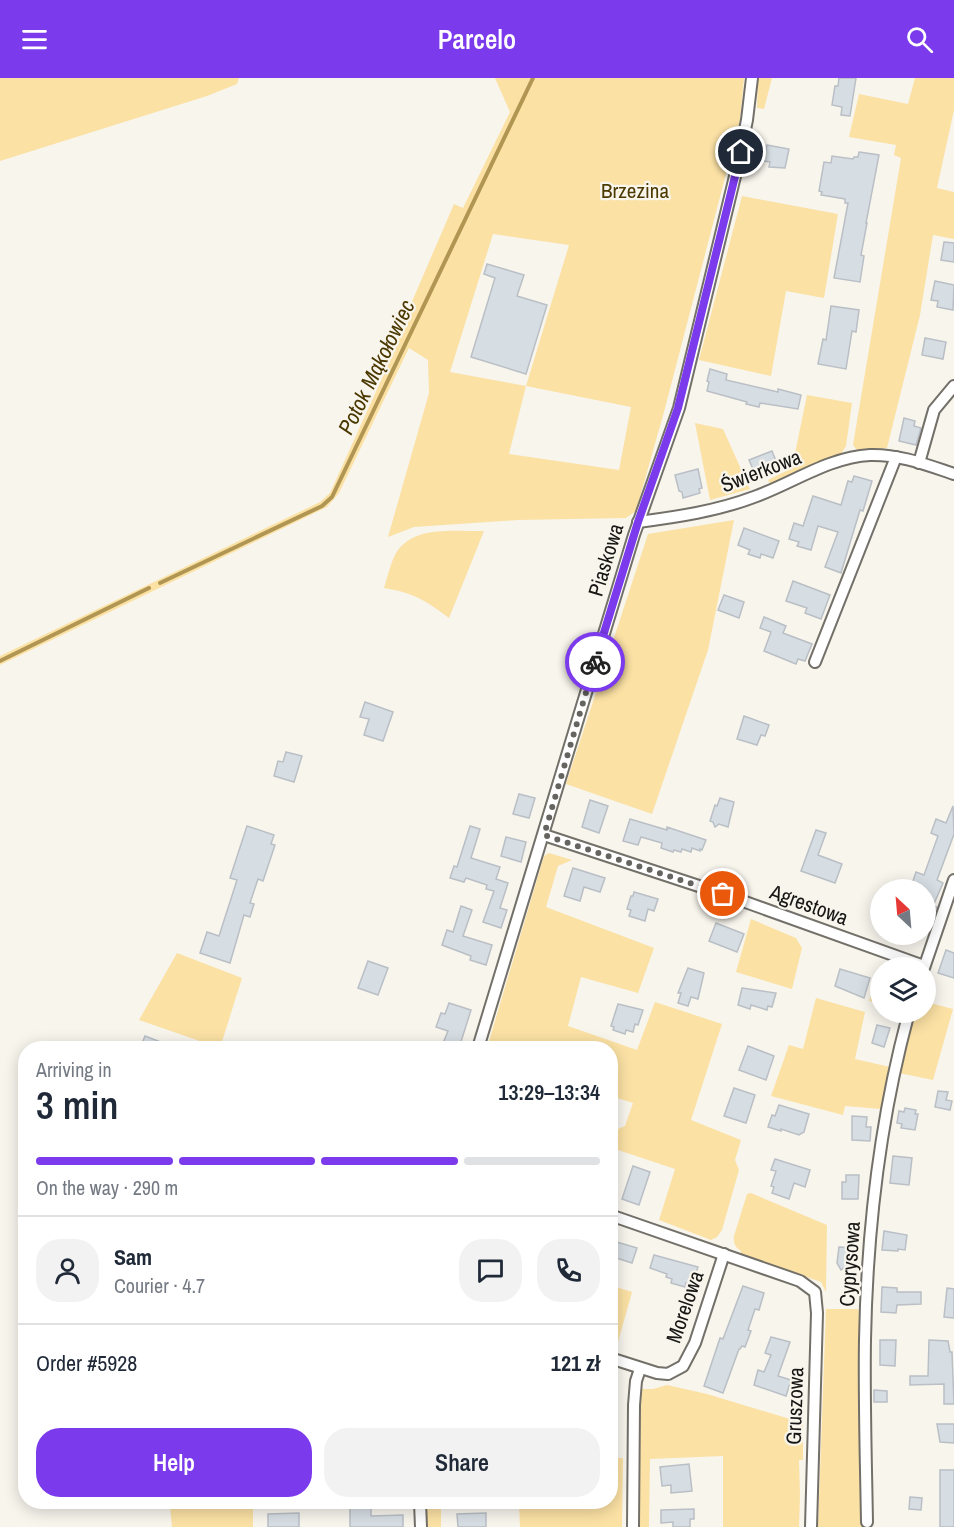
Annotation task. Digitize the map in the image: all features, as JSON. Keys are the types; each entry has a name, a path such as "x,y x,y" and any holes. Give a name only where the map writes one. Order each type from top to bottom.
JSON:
{"street":[{"name":"Piaskowa","path":"480,1041 638,522 678,408 737,168 747,120 752,78"},
{"path":"919,463 934,410 954,386"},
{"name":"Świerkowa","path":"638,522 687,515 737,503 848,459 868,455 896,457 954,474"},
{"path":"816,662 896,457"},
{"name":"Agrestowa","path":"544,835 714,891 896,957"},
{"path":"927,957 954,880"},
{"name":"Cyprysowa","path":"867,1522 865,1340 871,1229 890,1091 906,1023"},
{"name":"Morelowa","path":"618,1218 800,1281 811,1288"},
{"name":"Morelowa","path":"618,1361 640,1369 668,1374 683,1365 695,1343 724,1254"},
{"name":"Gruszowa","path":"811,1288 817,1298 811,1527"},
{"path":"633,1527 634,1405 636,1381 640,1369"},
{"path":"420,1509 421,1527"}],"green space":[{"path":"0,78 239,78 237,84 207,96 0,161"},
{"name":"Brzezina","path":"495,78 744,78 740,120 636,511 626,518 518,520 414,527 388,537 429,393 428,360 409,348 339,493 327,507 0,665 0,656 320,502 330,493 398,343 395,341 454,204 463,208 510,112","holes":["493,234 569,245 526,386 450,372","526,386 631,407 619,470 509,454"]},
{"path":"758,78 772,78 764,109 757,108"},
{"path":"915,78 954,78 954,110 937,188 954,192 954,239 933,235 920,315 887,448 857,450 853,445 901,158 894,155 896,145 849,137 859,94 908,104"},
{"path":"742,196 838,214 824,298 786,291 771,376 699,360"},
{"path":"807,395 852,403 846,446 841,454 771,485 768,480 792,468"},
{"path":"695,423 723,429 750,489 710,500"},
{"path":"734,520 708,650 652,814 566,784 648,534"},
{"path":"484,531 449,618 419,598 384,588 394,557 401,546 411,539 434,532"},
{"path":"549,853 572,860 558,866 546,907 654,948 638,993 581,977 568,1026 611,1041 489,1041 544,856"},
{"path":"751,919 796,938 802,948 792,989 736,972"},
{"path":"177,953 242,978 222,1041 200,1041 139,1020"},
{"path":"816,998 865,1012 855,1059 890,1067 881,1109 845,1106 843,1115 771,1096 789,1045 803,1049"},
{"path":"655,1002 722,1024 691,1120 741,1140 735,1160 739,1170 722,1230 717,1237 711,1240 659,1220 675,1169 618,1150 618,1129 625,1126 633,1103 618,1098 618,1043 637,1050"},
{"path":"936,1005 953,1009 933,1080 899,1073 912,1023 936,1023"},
{"path":"751,1193 827,1225 826,1292 821,1282 741,1254 735,1245 734,1236 747,1194"},
{"path":"618,1288 632,1292 618,1342"},
{"path":"826,1309 858,1309 863,1319 864,1527 818,1527"},
{"path":"667,1385 707,1394 803,1423 803,1460 799,1460 799,1527 723,1527 723,1456 650,1459 649,1527 639,1527 639,1398 642,1389"},
{"path":"618,1458 623,1458 622,1527 520,1527 519,1509 618,1509"},
{"path":"170,1509 253,1509 253,1527 172,1527"},
{"path":"424,1509 441,1509 441,1527 425,1527"}],"building":[{"path":"839,78 856,78 850,116 841,115 842,107 832,105 835,86 838,86"},
{"path":"767,145 789,149 785,168 769,167 770,162 763,161"},
{"path":"859,152 879,155 861,255 864,256 860,282 834,278 848,203 845,203 845,199 821,195 822,192 819,191 824,162 831,163 832,156 853,159 858,157"},
{"path":"944,242 954,243 954,262 941,260"},
{"path":"487,264 524,275 517,296 547,305 526,374 471,357 495,278 484,274"},
{"path":"935,281 954,285 953,310 937,307 938,301 931,300"},
{"path":"831,306 859,310 856,332 852,331 846,369 818,364 823,339 826,340"},
{"path":"925,338 946,342 943,359 922,355"},
{"path":"710,369 727,374 726,380 801,395 798,409 760,403 759,407 707,391"},
{"path":"904,418 915,421 914,426 921,428 916,445 899,441"},
{"path":"772,451 778,466 756,476 749,460"},
{"path":"698,469 702,488 699,489 700,493 683,498 675,475"},
{"path":"854,476 872,481 863,511 860,510 841,573 825,567 838,532 818,526 811,550 797,546 799,542 789,539 794,523 803,526 813,496 841,505 848,481 852,482"},
{"path":"744,528 779,541 773,558 761,554 760,558 748,554 750,550 738,545"},
{"path":"793,581 830,595 821,619 805,613 807,608 786,601"},
{"path":"724,595 744,602 739,618 718,610"},
{"path":"764,617 786,626 783,633 812,644 805,661 798,659 796,664 764,651 771,632 760,628"},
{"path":"365,702 393,712 383,741 364,735 369,719 360,717"},
{"path":"744,716 769,725 765,736 761,735 757,745 737,739"},
{"path":"286,752 302,756 294,782 274,776 278,761 283,762"},
{"path":"519,794 535,798 529,818 513,814"},
{"path":"720,798 734,802 728,827 719,824 715,827 710,821"},
{"path":"590,800 608,806 599,833 582,827"},
{"path":"953,806 954,834 937,880 943,883 936,899 936,879 914,879 916,872 924,875 938,836 931,833 936,819 946,823"},
{"path":"630,819 667,830 667,827 706,840 702,850 692,848 691,852 682,849 681,852 674,850 673,852 661,848 662,843 641,837 638,845 623,841"},
{"path":"247,826 274,835 271,844 275,845 263,881 258,879 250,903 254,904 250,917 244,915 230,963 200,953 207,932 219,936 237,880 230,878"},
{"path":"470,826 480,829 471,858 500,867 496,879 508,883 500,908 507,910 501,928 483,922 494,891 486,889 487,885 466,878 464,882 450,878 454,866 457,867"},
{"path":"816,830 826,833 818,855 842,864 835,883 801,871"},
{"path":"506,837 526,842 521,862 501,856"},
{"path":"573,868 605,878 600,892 584,887 580,901 564,896"},
{"path":"634,892 658,899 654,911 648,909 645,921 629,916 631,910 627,909"},
{"path":"461,906 472,910 463,936 492,945 486,965 470,960 471,956 442,945 447,930 453,932"},
{"path":"716,923 744,934 737,952 709,941"},
{"path":"946,950 954,953 954,978 938,973"},
{"path":"368,961 388,968 378,995 358,988"},
{"path":"688,968 704,973 698,999 691,997 688,1006 678,1003 681,993 678,993"},
{"path":"840,969 870,978 864,998 835,986"},
{"path":"742,988 776,993 772,1007 768,1006 767,1010 751,1005 750,1009 738,1005"},
{"path":"449,1003 471,1010 461,1041 444,1041 448,1031 436,1027 441,1013 445,1014"},
{"path":"618,1004 643,1010 633,1032 626,1030 625,1034 613,1030 614,1027 611,1026"},
{"path":"877,1025 890,1028 884,1047 872,1043"},
{"path":"145,1036 158,1041 143,1041"},
{"path":"748,1046 774,1056 766,1080 739,1070"},
{"path":"734,1088 755,1095 746,1123 724,1116"},
{"path":"938,1091 948,1092 946,1100 952,1101 950,1110 935,1107"},
{"path":"779,1105 809,1114 804,1132 799,1135 768,1127"},
{"path":"905,1108 916,1110 915,1114 918,1114 915,1130 901,1128 902,1124 897,1123 899,1111 904,1112"},
{"path":"852,1116 867,1117 866,1127 871,1127 870,1141 852,1140"},
{"path":"893,1156 912,1158 909,1185 890,1183"},
{"path":"775,1159 810,1170 805,1187 794,1183 789,1199 772,1193 774,1187 771,1186 776,1171 771,1170"},
{"path":"633,1166 650,1172 639,1205 622,1199"},
{"path":"846,1175 859,1175 858,1199 842,1199 842,1182 846,1182"},
{"path":"884,1231 907,1235 905,1250 882,1250"},
{"path":"618,1242 637,1248 632,1263 618,1259"},
{"path":"839,1247 852,1248 852,1267 845,1267 841,1270 837,1263"},
{"path":"654,1255 698,1267 692,1285 686,1283 685,1287 671,1283 672,1279 666,1277 667,1274 650,1268"},
{"path":"743,1286 764,1293 759,1310 755,1309 745,1347 742,1346 739,1349 723,1393 704,1386 720,1338 723,1339"},
{"path":"882,1287 897,1288 897,1292 921,1292 921,1304 897,1305 896,1313 881,1312"},
{"path":"947,1288 954,1289 954,1318 944,1317"},
{"path":"771,1337 790,1342 778,1376 791,1380 786,1396 754,1385 758,1370 764,1372 771,1355 765,1353"},
{"path":"880,1340 896,1340 895,1366 880,1365"},
{"path":"929,1340 948,1341 950,1352 952,1352 954,1404 944,1404 944,1384 910,1385 910,1376 928,1376"},
{"path":"874,1390 887,1391 887,1402 874,1402"},
{"path":"937,1424 954,1424 954,1443 940,1442"},
{"path":"689,1464 692,1491 671,1493 671,1485 662,1486 660,1467"},
{"path":"940,1470 954,1470 954,1527 940,1527"},
{"path":"910,1497 922,1498 921,1510 909,1509"},
{"path":"350,1509 371,1509 371,1516 403,1515 403,1527 350,1527"},
{"path":"694,1509 694,1519 690,1519 690,1527 673,1527 673,1522 661,1523 661,1510"},
{"path":"299,1513 299,1527 268,1527 268,1514"},
{"path":"486,1513 486,1527 458,1527 457,1514"}],"waterway":[{"name":"Potok Mąkołowiec","path":"160,583 322,506 332,497 533,78"},
{"name":"Potok Mąkołowiec","path":"0,661 149,588"}],"way so far":[{"path":"595,662 544,835 723,894"}],"route":[{"path":"595,662 638,522 678,408 741,152"}]}
